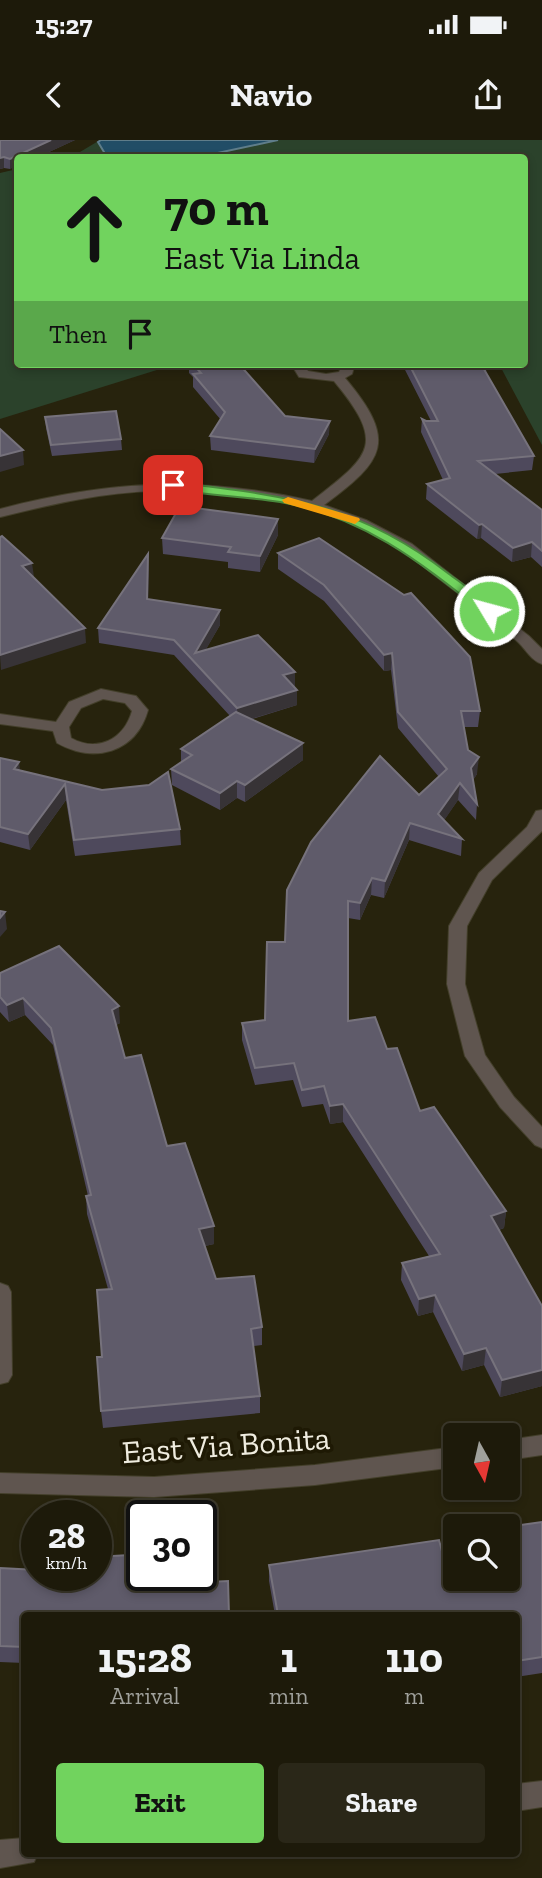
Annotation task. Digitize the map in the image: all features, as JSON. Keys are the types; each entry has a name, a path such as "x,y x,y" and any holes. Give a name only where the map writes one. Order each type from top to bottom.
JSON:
{"street":[{"path":"298,368 310,376 337,377 348,368"},
{"path":"313,507 368,460 373,443 363,412 337,377"},
{"path":"0,513 73,494 173,485 284,499 352,519 408,548 524,637 542,659"},
{"path":"90,696 121,696 137,704 140,710 139,717 124,740 105,749 92,750 71,745 63,740 61,727 75,705 90,696"},
{"path":"0,719 61,727"},
{"path":"542,815 534,830 485,877 458,926 456,984 475,1056 507,1102 542,1140"},
{"path":"0,1292 0,1374"},
{"path":"520,1448 542,1445"},
{"name":"East Via Bonita","path":"0,1483 154,1487 315,1475 443,1459"},
{"path":"520,1797 542,1794"},
{"path":"0,1854 21,1852"}],"green space":[{"path":"100,140 542,140 542,445 501,368 528,368 528,154 77,154"},
{"path":"14,170 14,368 163,368 0,419 0,173"}],"water":[{"path":"278,140 213,154 105,154 98,142"}],"building":[{"path":"0,140 51,140 21,154 14,154 10,159 0,158"},
{"path":"197,368 243,368 285,416 330,421 315,449 210,436 225,412 193,374 201,373"},
{"path":"411,368 483,368 534,456 478,461 542,510 542,551 532,542 513,548 427,484 450,478 422,419 438,421"},
{"path":"116,411 121,439 51,445 45,417"},
{"path":"0,429 23,450 0,456"},
{"path":"180,506 278,519 260,556 228,552 231,547 162,538"},
{"path":"2,536 32,563 22,566 85,628 0,655"},
{"path":"319,538 404,595 411,593 470,657 480,711 461,711 468,750 479,757 471,768 477,804 460,783 438,814 462,839 410,823 385,881 372,878 360,903 348,901 348,1021 375,1017 387,1049 397,1048 420,1111 434,1107 506,1211 491,1216 542,1306 542,1370 502,1380 486,1348 464,1354 435,1295 419,1299 402,1263 440,1254 343,1104 330,1106 324,1086 302,1090 294,1063 255,1068 242,1023 265,1020 267,942 285,942 287,890 311,842 380,756 419,795 447,769 398,712 392,653 384,655 324,585 278,553"},
{"path":"148,554 147,599 220,610 195,653 258,635 295,672 283,675 297,690 237,708 174,640 98,628"},
{"path":"236,712 303,743 245,785 237,781 220,793 171,769 192,755 181,749"},
{"path":"0,758 19,762 14,769 102,790 149,785 168,772 180,829 74,840 65,784 28,834 0,827"},
{"path":"59,946 119,1006 112,1010 125,1058 141,1055 167,1146 185,1143 214,1226 199,1229 216,1279 254,1276 262,1327 251,1329 260,1396 101,1411 97,1357 102,1357 97,1290 112,1289 86,1196 91,1195 51,1028 23,998 7,1005 0,997 0,973"},
{"path":"542,1522 542,1657 520,1660 520,1612 277,1612 269,1565 439,1540 443,1555 443,1591 520,1591 520,1525"},
{"path":"126,1555 126,1591 217,1591 217,1582 228,1581 229,1612 21,1612 21,1647 0,1646 0,1568 21,1569 21,1591 112,1591 112,1556"}],"slow traffic":[{"path":"288,500 355,520"}],"route":[{"path":"173,485 284,499 352,519 408,548 489,611"}]}
